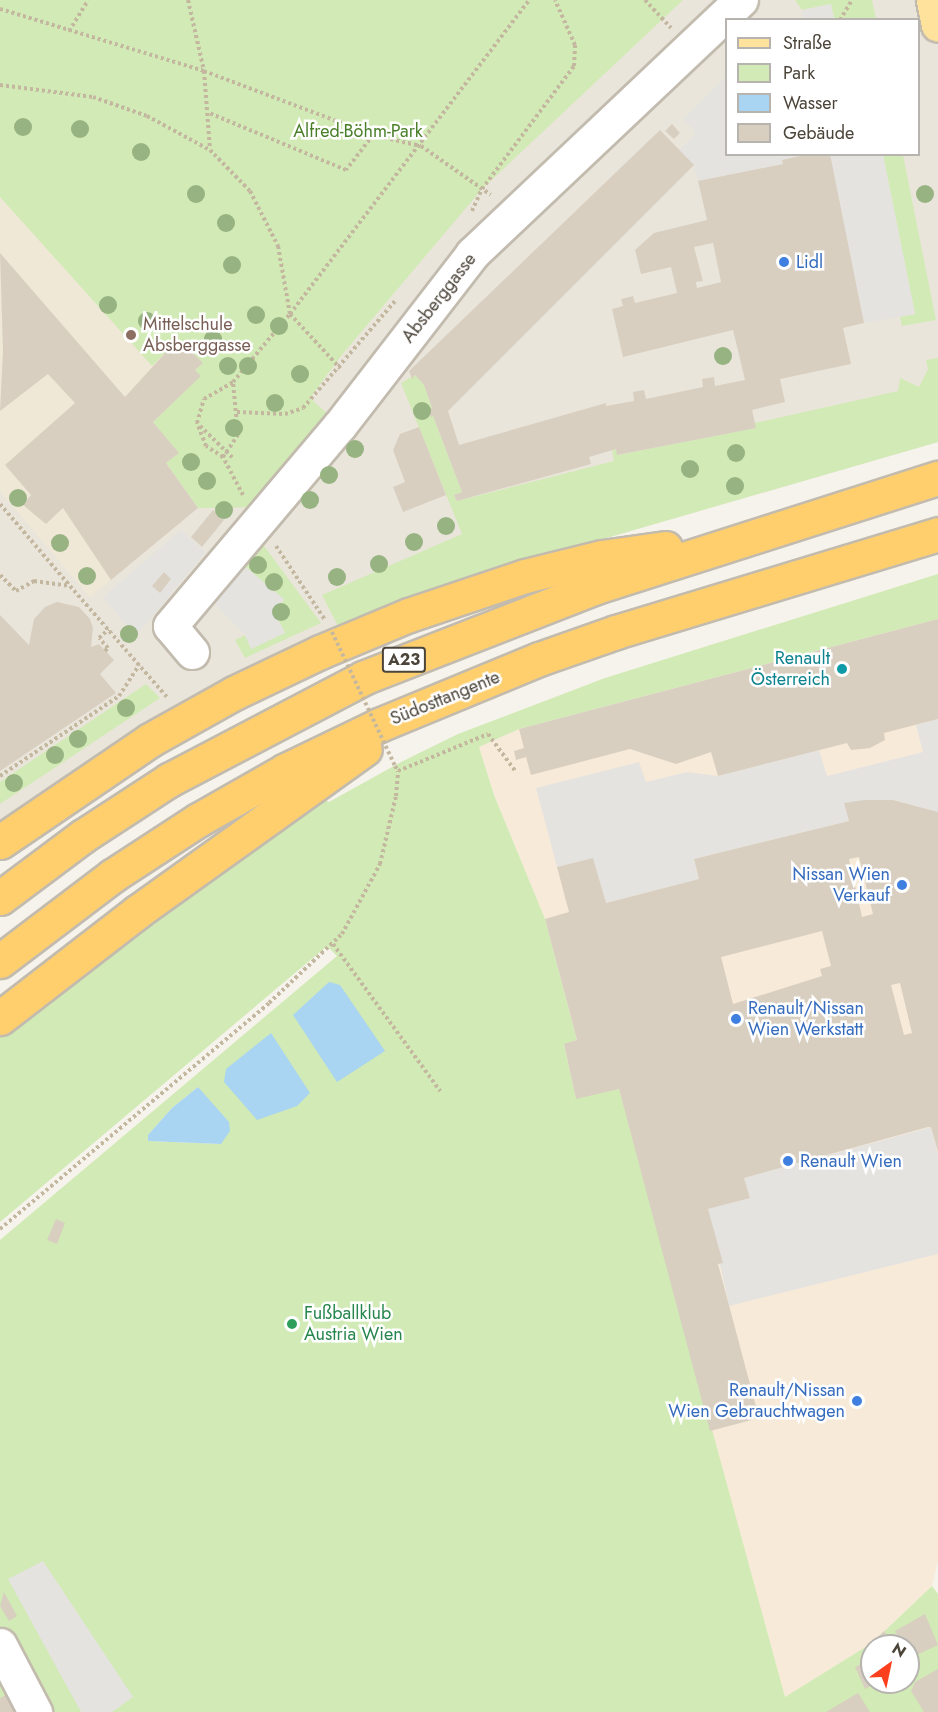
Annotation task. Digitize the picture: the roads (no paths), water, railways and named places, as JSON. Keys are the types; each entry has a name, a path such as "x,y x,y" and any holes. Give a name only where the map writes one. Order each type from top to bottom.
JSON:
{"highway":[{"name":"A23","path":"0,898 83,836 169,780 363,678 517,615 750,537 938,478"},
{"name":"Südosttangente","path":"0,961 112,876 198,820 286,770 425,706 616,632 938,534"},
{"path":"0,842 150,740 224,698 320,652 409,615 525,576 591,560 750,537"},
{"path":"0,1018 137,912 425,706"}],"main road":[{"path":"933,0 938,25"}],"street":[{"name":"Absberggasse","path":"192,652 170,626 340,425 472,254 741,0"},
{"path":"0,1645 35,1712"}],"water":[{"path":"329,982 340,985 385,1051 337,1082 293,1015"},
{"path":"271,1033 310,1093 297,1106 257,1120 224,1082 226,1069"},
{"path":"198,1087 229,1122 230,1131 221,1144 148,1141 148,1135 172,1108"}],"place":[{"name":"Lidl","path":"784,262"},
{"name":"Mittelschule Absberggasse","path":"131,335"},
{"name":"Renault Österreich","path":"842,669"},
{"name":"Nissan Wien Verkauf","path":"902,885"},
{"name":"Renault/Nissan Wien Werkstatt","path":"736,1019"},
{"name":"Renault Wien","path":"788,1161"},
{"name":"Fußballklub Austria Wien","path":"292,1324"},
{"name":"Renault/Nissan Wien Gebrauchtwagen","path":"857,1401"}],"park label":[{"name":"Alfred-Böhm-Park","path":"358,131"}]}
